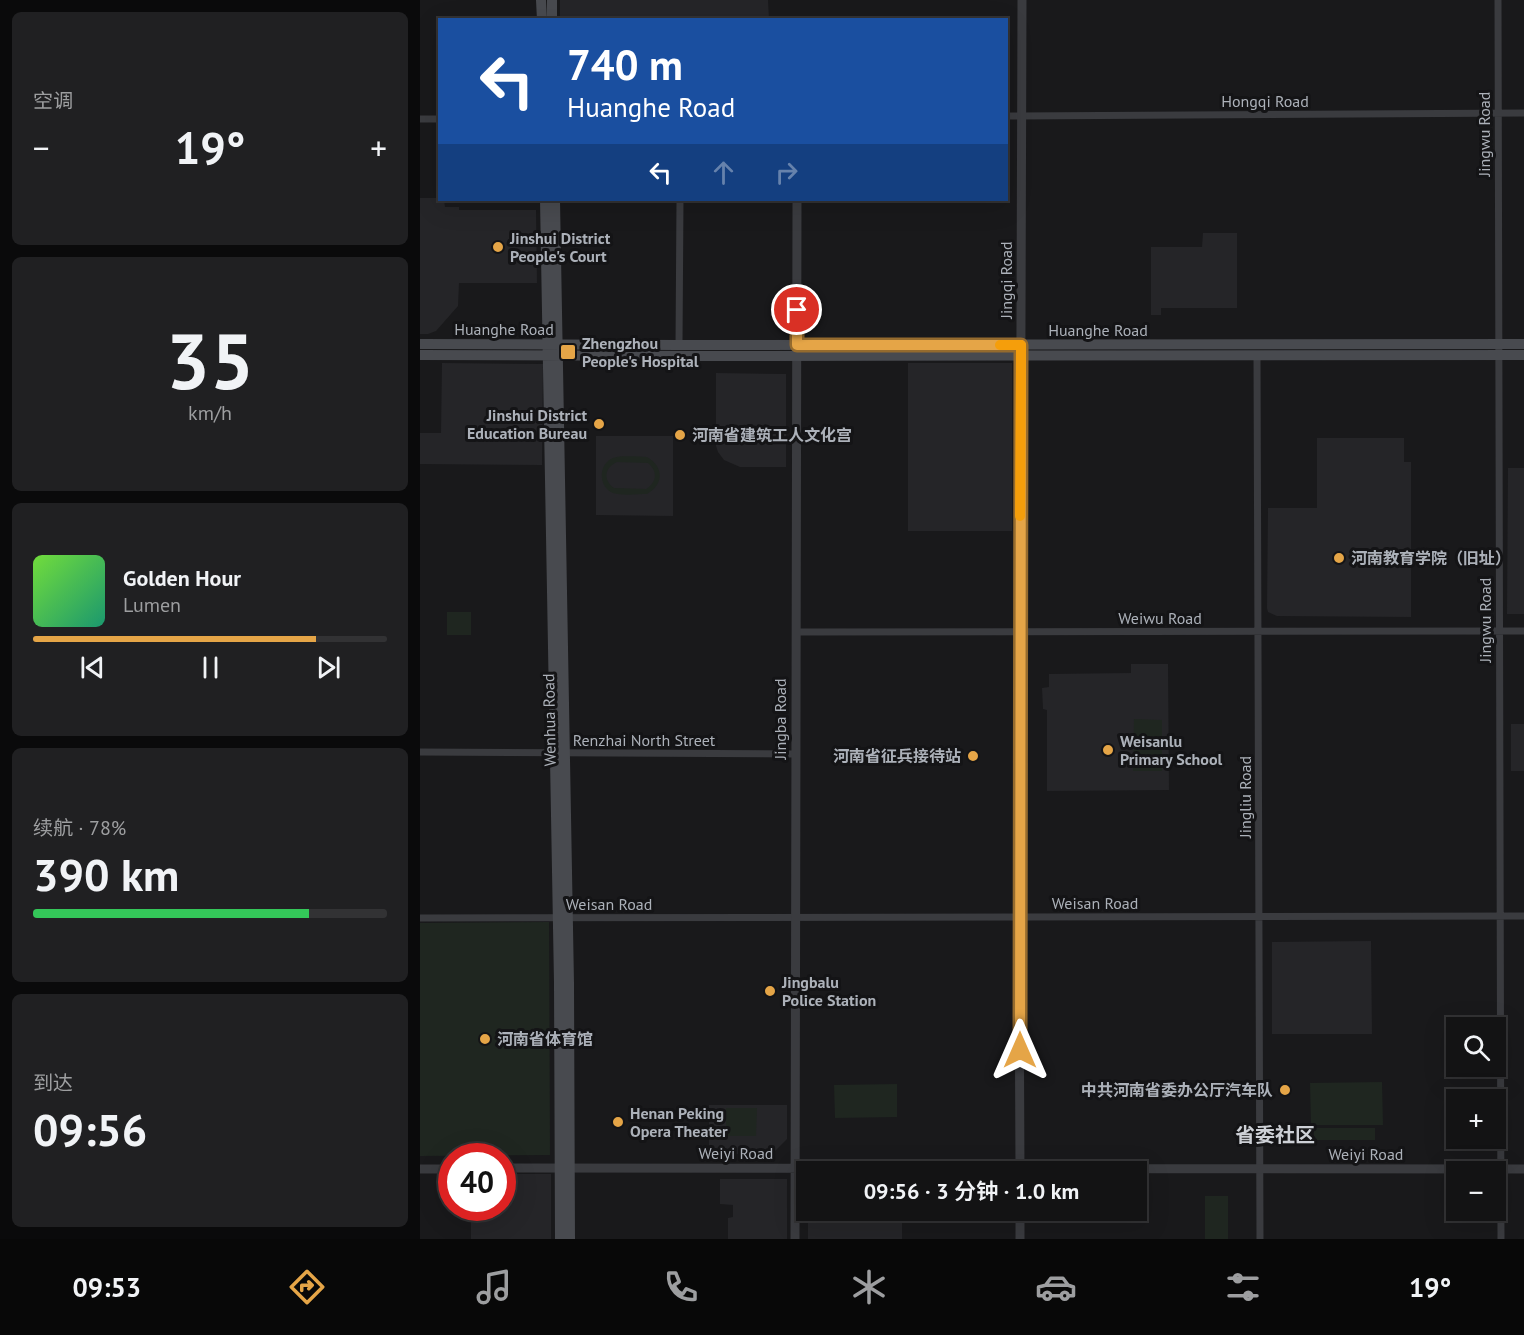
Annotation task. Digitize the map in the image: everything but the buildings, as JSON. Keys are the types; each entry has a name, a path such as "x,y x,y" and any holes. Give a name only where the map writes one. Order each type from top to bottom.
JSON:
{"main road":[{"path":"541,0 542,18"},
{"path":"552,0 552,18"},
{"name":"Wenhua Road","path":"545,201 552,350 560,753 564,1168 560,1239"},
{"name":"Wenhua Road","path":"552,350 555,201"},
{"name":"Huanghe Road","path":"420,344 552,350 1498,350 1524,355"},
{"name":"Huanghe Road","path":"1021,350 1257,356 1498,350 1524,344"},
{"name":"Huanghe Road","path":"420,355 679,345 797,351"},
{"name":"Wenhua Road","path":"564,1168 570,1239"}],"street":[{"name":"Jingqi Road","path":"1020,1161 1022,0"},
{"name":"Jingwu Road","path":"1498,0 1500,1161"},
{"name":"Hongqi Road","path":"1008,116 1524,113"},
{"path":"420,119 438,119"},
{"path":"679,345 680,201"},
{"name":"Jingba Road","path":"795,1239 797,201"},
{"name":"Jingliu Road","path":"1257,356 1260,1239"},
{"name":"Weiwu Road","path":"796,632 1524,631"},
{"name":"Renzhai North Street","path":"420,752 795,754"},
{"name":"Weisan Road","path":"420,918 1524,916"},
{"name":"Weiyi Road","path":"516,1168 795,1169"},
{"path":"420,1169 438,1169"},
{"name":"Weiyi Road","path":"1147,1169 1446,1169"},
{"name":"Weiyi Road","path":"1506,1169 1524,1169"},
{"path":"1020,1221 1020,1239"},
{"name":"Jingwu Road","path":"1501,1221 1501,1239"}],"shaded area":[{"path":"560,0 768,0 769,18 560,18"},
{"path":"420,198 438,198 438,201 444,201 445,207 459,207 459,210 536,210 537,283 459,283 458,306 436,331 420,334"},
{"path":"1203,233 1237,233 1237,308 1161,308 1161,315 1151,315 1151,247 1202,247"},
{"path":"442,363 543,364 542,465 420,464 420,433 441,433"},
{"path":"908,363 1012,363 1012,531 908,531"},
{"path":"716,373 786,374 786,467 740,467 724,460 718,452 716,446"},
{"path":"596,436 673,436 673,516 596,515"},
{"name":"河南教育学院（旧址）","path":"1317,438 1404,438 1404,462 1411,462 1411,617 1277,616 1268,612 1268,508 1317,508"},
{"path":"621,457 647,457 659,470 659,481 653,490 647,494 626,495 608,490 602,481 602,470 608,461","holes":["617,462 648,463 655,476 646,489 614,488 610,485 606,474"]},
{"path":"1508,468 1524,468 1524,614 1507,614"},
{"path":"447,612 471,612 471,635 447,635"},
{"name":"Weisanlu Primary School","path":"1131,664 1168,664 1169,790 1047,791 1047,710 1043,709 1042,688 1049,687 1049,674 1131,673"},
{"path":"1134,719 1162,720 1162,771 1133,771"},
{"path":"1511,724 1524,724 1524,771 1511,771"},
{"name":"河南省体育馆","path":"549,922 550,1155 516,1155 516,1143 438,1143 438,1156 420,1156 420,923"},
{"path":"1371,941 1372,1034 1272,1034 1272,942"},
{"path":"1382,1082 1383,1125 1311,1125 1310,1083"},
{"path":"897,1084 897,1117 835,1118 834,1085"},
{"path":"709,1105 787,1105 787,1139 772,1154 709,1154"},
{"path":"726,1108 757,1108 756,1136 726,1136"},
{"path":"1314,1128 1375,1128 1375,1140 1314,1140"},
{"path":"516,1174 551,1174 551,1239 471,1239 471,1221 516,1221"},
{"path":"720,1179 787,1179 787,1239 728,1239 728,1218 733,1217 733,1205 720,1204"},
{"path":"1205,1196 1228,1196 1228,1239 1205,1239"},
{"path":"808,1221 902,1221 902,1239 808,1239"}],"slow traffic":[{"path":"1000,345 1021,345 1020,516"}],"place":[{"name":"Jinshui District People's Court","path":"498,247"},
{"name":"Zhengzhou People's Hospital","path":"568,352"},
{"name":"Jinshui District Education Bureau","path":"599,424"},
{"name":"河南省建筑工人文化宫","path":"680,435"},
{"name":"河南教育学院（旧址）","path":"1339,558"},
{"name":"Weisanlu Primary School","path":"1108,750"},
{"name":"河南省征兵接待站","path":"973,756"},
{"name":"Jingbalu Police Station","path":"770,991"},
{"name":"河南省体育馆","path":"485,1039"},
{"name":"中共河南省委办公厅汽车队","path":"1285,1090"},
{"name":"Henan Peking Opera Theater","path":"618,1122"}],"district":[{"name":"省委社区","path":"1275,1135"}],"route":[{"path":"797,310 797,345 1021,345 1020,1050"}]}
